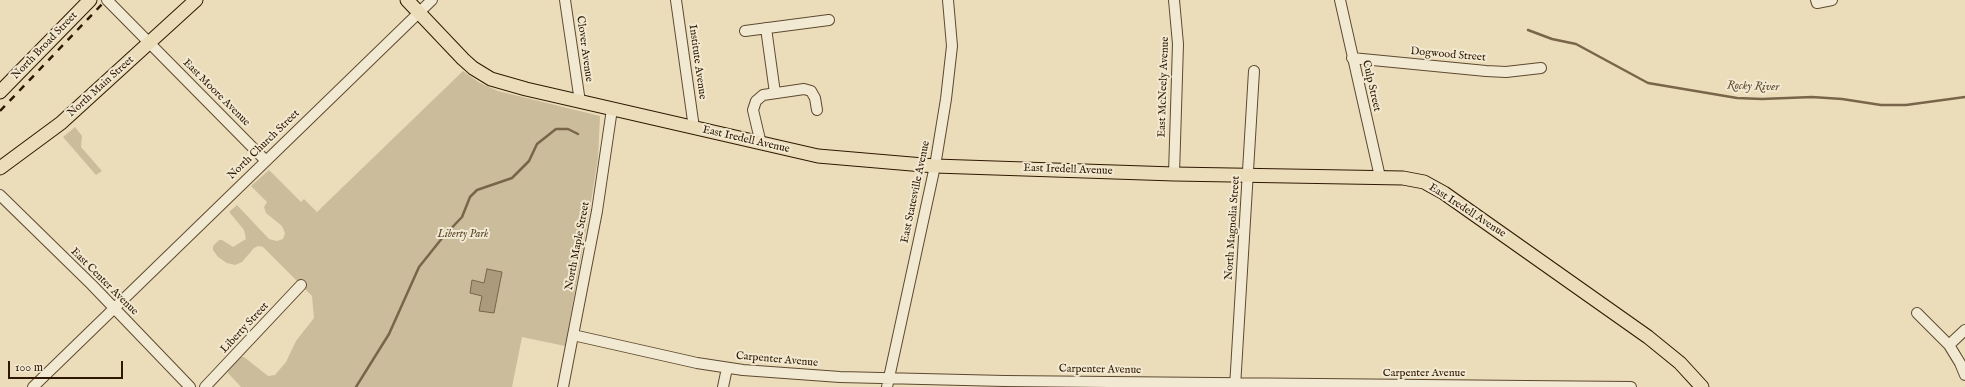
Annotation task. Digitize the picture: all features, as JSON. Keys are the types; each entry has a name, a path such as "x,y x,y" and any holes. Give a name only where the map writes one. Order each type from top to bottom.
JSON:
{"main road":[{"name":"North Broad Street","path":"0,92 90,0"},
{"name":"North Main Street","path":"0,168 61,123 196,0"},
{"name":"East Iredell Avenue","path":"407,0 463,59 473,68 491,79 510,86 818,156 935,166 1174,174 1380,177 1403,178 1424,182 1444,193 1648,337 1680,363 1702,387"}],"street":[{"name":"East Moore Avenue","path":"107,0 266,161"},
{"name":"North Church Street","path":"33,387 432,0"},
{"name":"Clover Avenue","path":"565,0 580,102"},
{"name":"Institute Avenue","path":"676,0 694,128"},
{"name":"East Statesville Avenue","path":"888,383 935,166 951,66 952,46 948,0"},
{"name":"East McNeely Avenue","path":"1174,0 1178,44 1174,174"},
{"name":"Culp Street","path":"1340,0 1380,177"},
{"path":"1816,2 1832,0"},
{"path":"745,31 829,20"},
{"path":"766,28 775,93"},
{"name":"Dogwood Street","path":"1352,58 1486,71 1506,72 1541,68"},
{"name":"North Magnolia Street","path":"1235,386 1249,175 1254,71"},
{"path":"761,144 754,110 756,101 763,95 804,89 811,91 815,98 817,110"},
{"name":"North Maple Street","path":"563,387 597,211 612,109"},
{"name":"East Center Avenue","path":"0,195 114,308 190,387"},
{"name":"Liberty Street","path":"205,387 301,284"},
{"path":"1917,313 1949,345 1960,363 1965,375"},
{"path":"1949,345 1965,330"},
{"name":"Carpenter Avenue","path":"573,335 697,363 727,368 888,383 1631,387"},
{"path":"723,387 727,368"}],"green space":[{"name":"Liberty Park","path":"463,71 480,83 498,91 600,116 598,158 565,346 522,337 512,387 241,387 228,373 228,369 241,357 244,357 268,376 275,375 286,362 296,341 314,318 312,296 263,247 258,246 254,248 242,262 235,265 227,263 218,257 213,250 213,246 219,240 222,240 233,247 246,239 244,230 230,211 237,205 269,239 277,241 283,239 285,233 282,226 266,213 264,207 267,202 251,186 269,170 301,202 304,199 317,212"},
{"path":"75,127 82,136 81,147 102,171 96,175 63,137"}],"shaded area":[{"path":"487,269 502,272 494,313 479,311 482,296 470,293 472,280 484,283"}],"waterway":[{"name":"Rocky River","path":"1528,30 1552,39 1576,44 1648,83 1737,98 1762,99 1812,97 1842,99 1881,105 1906,105 1965,97"},
{"path":"356,387 389,334 419,267 443,237 462,217 470,197 477,190 512,178 529,161 537,144 556,129 568,129 578,134"}],"railway":[{"path":"0,111 106,0"}]}
